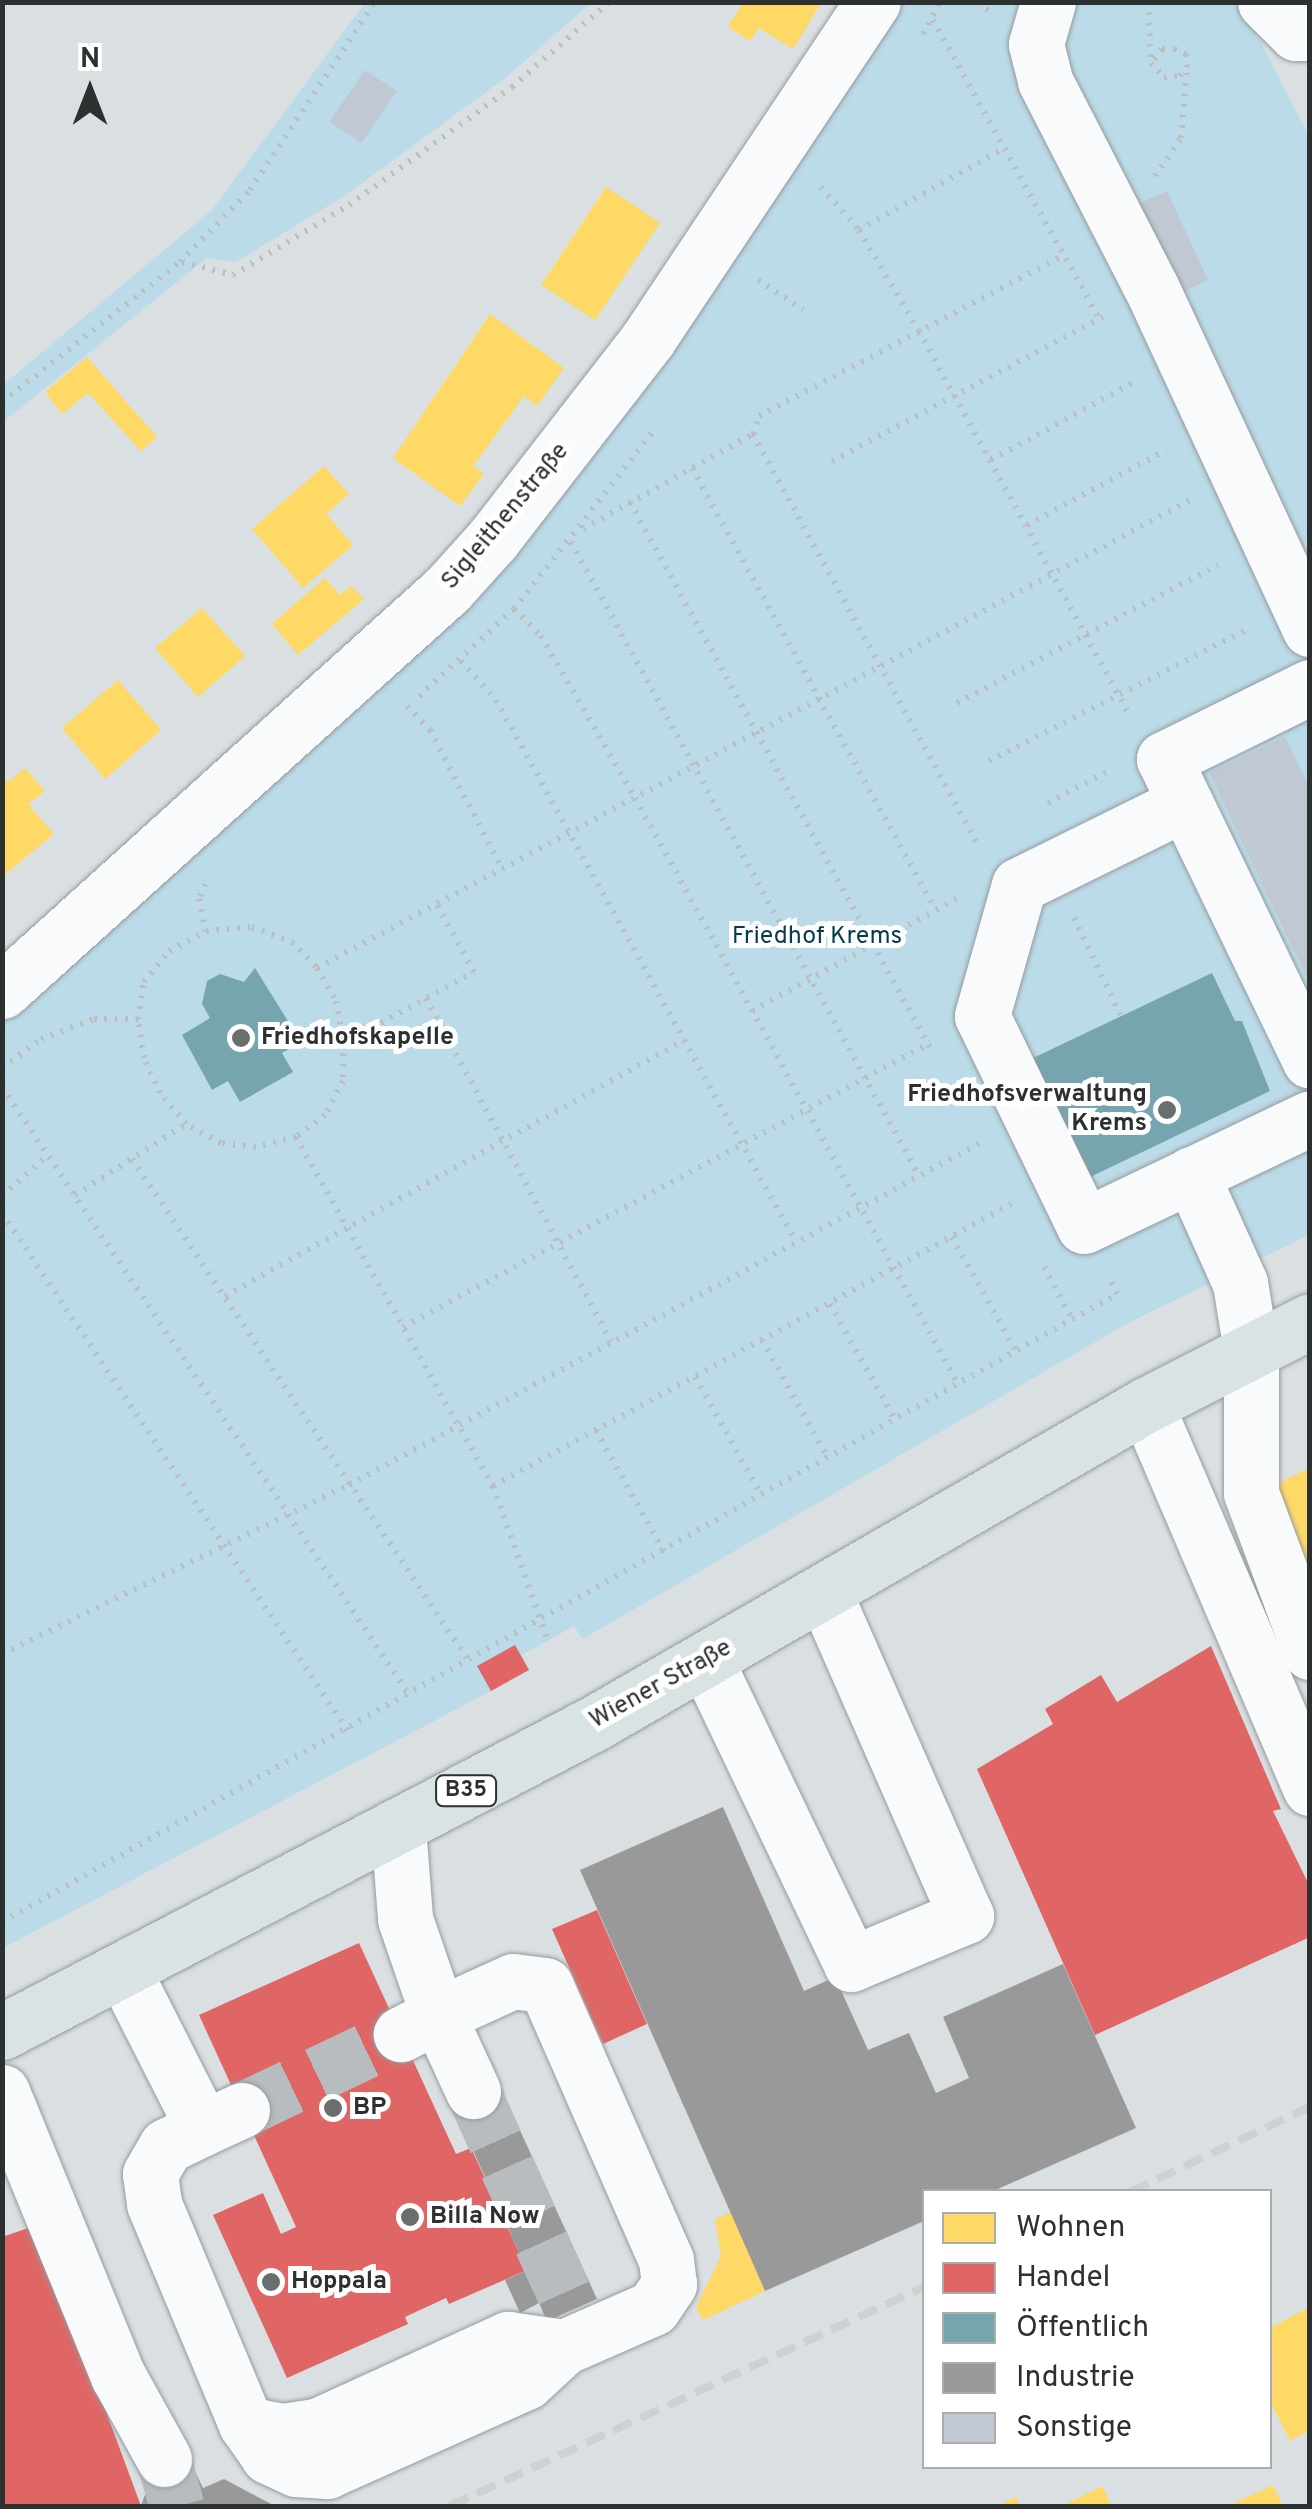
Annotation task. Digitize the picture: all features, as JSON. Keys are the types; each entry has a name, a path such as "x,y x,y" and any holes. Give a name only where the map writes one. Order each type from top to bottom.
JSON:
{"main road":[{"name":"Wiener Straße","path":"2,2032 398,1827 706,1661 1146,1405 1310,1320"}],"street":[{"name":"Sigleithenstraße","path":"2,991 448,589 493,539 648,339 873,2"},
{"path":"1048,2 1036,44 1045,81 1152,289 1288,624"},
{"path":"1264,2 1296,33 1310,33"},
{"path":"1310,687 1164,760 1310,1061"},
{"path":"1185,804 1019,885 982,1016 1084,1226 1310,1118"},
{"path":"1191,1174 1240,1283 1251,1351 1251,1493 1310,1652"},
{"path":"1146,1405 1310,1788"},
{"path":"706,1661 851,1964 966,1916 824,1593"},
{"path":"398,1827 405,1919 420,2024 473,2091"},
{"path":"123,1970 222,2119 166,2146 150,2174 154,2204 246,2424 268,2456 296,2469 327,2471 526,2382 574,2332 653,2308 668,2284 666,2260 561,2012 545,1985 513,1982 420,2024"},
{"path":"2,2092 118,2376 164,2459"}],"path":[{"path":"2,402 180,262 250,190 376,2"},
{"path":"180,262 233,275 349,205 512,87 609,2"},
{"path":"1148,2 1152,62 1164,77 1180,76 1187,67"},
{"path":"1105,199 1154,177 1170,160 1187,115 1186,54 1162,49 1152,62"},
{"path":"858,230 1004,148"},
{"path":"821,187 858,230 920,332 1133,721"},
{"path":"579,531 753,434 759,416 1064,254"},
{"path":"758,280 803,310"},
{"path":"832,461 1152,289"},
{"path":"991,460 1134,382"},
{"path":"753,434 987,860"},
{"path":"1027,525 1170,448"},
{"path":"692,468 935,910"},
{"path":"317,968 1198,496"},
{"path":"630,502 874,944"},
{"path":"570,542 920,1176"},
{"path":"956,703 1232,557"},
{"path":"514,608 541,636 635,798 958,1384"},
{"path":"990,761 1117,693 1288,624"},
{"path":"461,661 496,700 796,1242"},
{"path":"407,706 430,730 502,869"},
{"path":"1036,810 1116,767"},
{"path":"752,1011 966,893"},
{"path":"344,1043 474,972 437,905"},
{"path":"252,927 292,942 317,968 336,1001 344,1043 344,1080 324,1115 296,1137 256,1147 221,1143 186,1124 160,1093 144,1058 138,1019 144,982 169,951 206,932 252,927"},
{"path":"1099,970 1121,1016"},
{"path":"426,998 612,1341"},
{"path":"402,1326 982,1016"},
{"path":"2,1068 42,1039 94,1019 138,1019"},
{"path":"225,1296 505,1144 684,1040"},
{"path":"2,1087 410,1696"},
{"path":"75,1195 186,1124"},
{"path":"296,1137 493,1486 548,1641"},
{"path":"2,1654 349,1485 980,1143"},
{"path":"2,1196 48,1154"},
{"path":"132,1159 470,1663"},
{"path":"493,1486 1012,1204"},
{"path":"2,1213 348,1731"},
{"path":"2,1922 470,1663 1117,1294 1084,1226"},
{"path":"952,1237 1016,1351"},
{"path":"830,1304 895,1420"},
{"path":"762,1340 828,1458"},
{"path":"696,1377 762,1496"},
{"path":"596,1430 664,1552"}],"green space":[{"path":"365,3 591,3 504,79 343,197 236,262 207,258 3,422 3,385 212,210"},
{"name":"Friedhof Krems","path":"891,3 1272,3 1251,23 1310,138 1309,1235 1130,1322 583,1639 574,1626 522,1655 529,1670 3,1948 3,1015 484,577"}],"building: Wohnen":[{"path":"743,2 822,2 793,49 759,28 750,41 728,27"},
{"path":"606,187 660,223 595,320 541,285"},
{"path":"490,314 564,368 537,406 524,396 473,466 484,474 460,506 393,458"},
{"path":"87,357 157,437 141,451 88,393 62,414 45,392"},
{"path":"324,466 349,494 326,514 353,545 303,588 252,529"},
{"path":"325,578 340,595 351,586 364,599 298,655 272,624"},
{"path":"202,608 245,656 198,697 155,648"},
{"path":"118,680 161,730 105,779 62,728"},
{"path":"25,768 45,791 28,804 54,834 2,877 2,776 8,782"},
{"path":"1310,1468 1310,1591 1268,1488"},
{"path":"731,2212 765,2291 703,2320 696,2307 721,2256 715,2219"},
{"path":"1310,2307 1310,2430 1290,2441 1272,2405 1272,2327"},
{"path":"1273,2485 1283,2506 1228,2506"},
{"path":"1102,2486 1112,2506 1062,2506"},
{"path":"1016,2497 1020,2506 997,2506"}],"building: Handel":[{"path":"515,1645 529,1670 491,1691 477,1666"},
{"path":"1211,1646 1281,1809 1273,1811 1310,1887 1310,1937 1095,2035 977,1769 1053,1724 1045,1709 1101,1675 1117,1702"},
{"path":"597,1910 647,2024 603,2044 552,1929"},
{"path":"359,1943 456,2154 471,2148 527,2270 449,2304 446,2298 405,2317 408,2324 287,2378 213,2215 263,2193 281,2234 296,2227 199,2015"},
{"path":"37,2225 141,2506 2,2506 2,2237"}],"building: Öffentlich":[{"name":"Friedhofskapelle","path":"255,968 301,1042 282,1053 293,1072 240,1102 228,1081 212,1090 182,1035 210,1018 202,1004 207,981 220,974 244,982"},
{"path":"1212,973 1235,1021 1242,1021 1270,1091 1088,1178 1031,1059"}],"building: Industrie":[{"path":"723,1807 804,1991 835,1977 868,2050 909,2033 936,2093 969,2078 943,2017 1063,1964 1136,2128 998,2189 922,2189 922,2222 765,2291 580,1870"},
{"path":"497,2080 597,2299 547,2321 539,2303 520,2313 505,2280 527,2270 451,2102"},
{"path":"185,2450 203,2488 224,2479 275,2506 141,2506 150,2480"}],"building: Sonstige":[{"path":"365,70 397,91 362,143 329,122"},
{"path":"1167,191 1208,280 1174,296 1133,206"},
{"path":"1285,737 1310,788 1310,984 1209,773"}],"tunnel":[{"path":"242,2110 401,2034"},
{"path":"473,2091 572,2310"},
{"path":"164,2459 177,2506"}],"railway":[{"path":"1136,2189 1310,2107"},
{"path":"450,2506 922,2288"}],"place":[{"name":"Friedhofskapelle","path":"241,1038"},
{"name":"Friedhofsverwaltung Krems","path":"1167,1110"},
{"name":"BP","path":"333,2108"},
{"name":"Billa Now","path":"410,2217"},
{"name":"Hoppala","path":"271,2282"}]}
